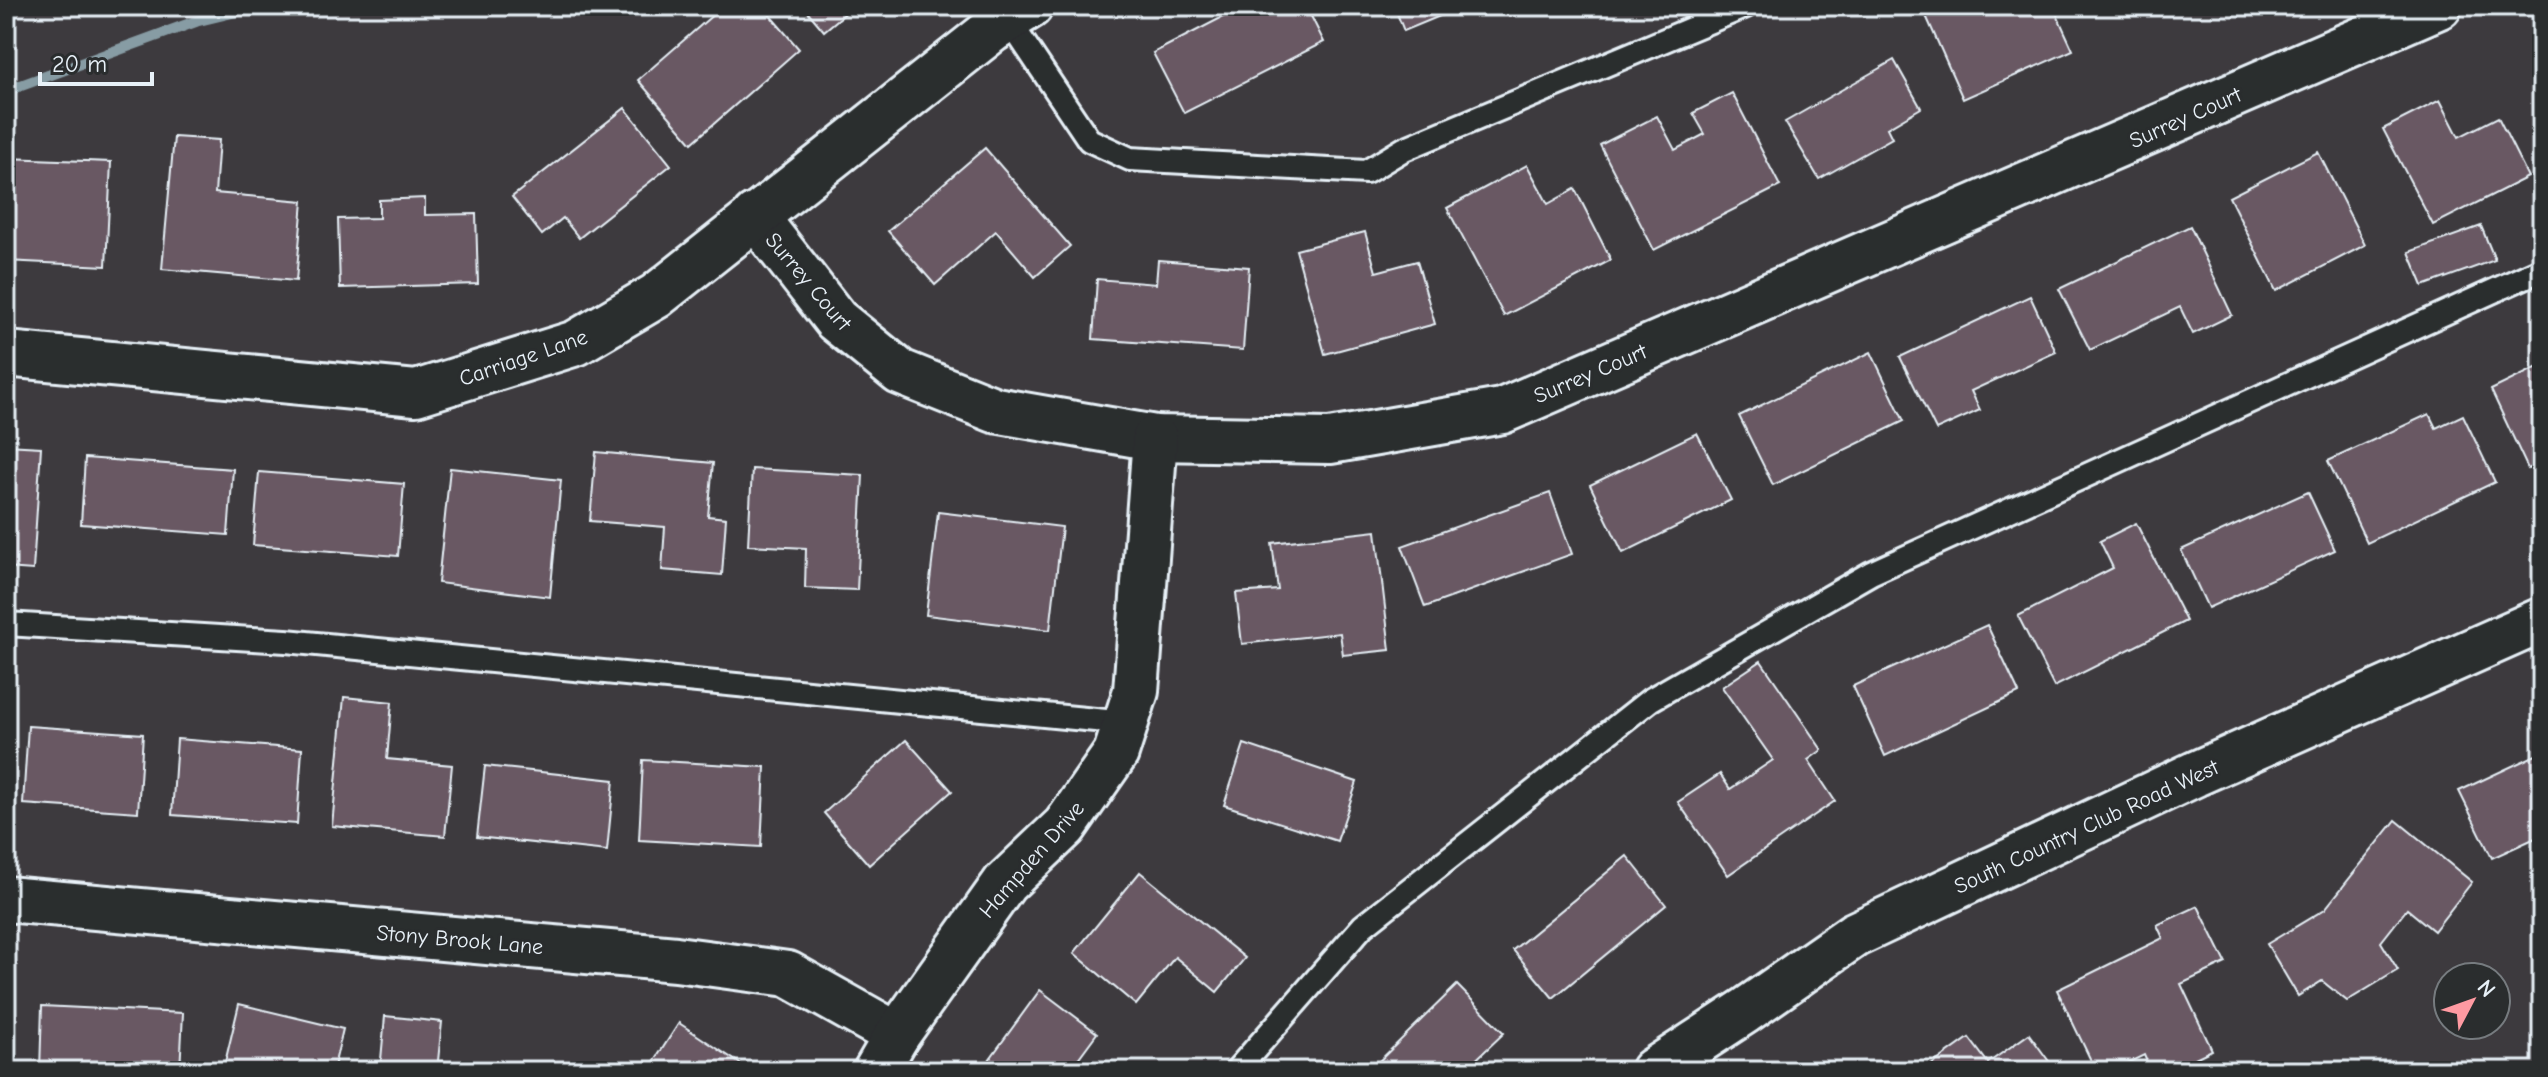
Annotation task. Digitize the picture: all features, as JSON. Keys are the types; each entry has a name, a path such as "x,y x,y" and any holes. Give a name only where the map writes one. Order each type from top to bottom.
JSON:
{"street":[{"name":"Surrey Court","path":"755,216 836,320 900,372 995,410 1155,438 1330,441 1502,411 2439,6"},
{"name":"Carriage Lane","path":"6,354 416,393 576,343 656,296 1019,13"},
{"name":"Hampden Drive","path":"886,1053 1005,883 1065,826 1116,753 1136,691 1155,438"},
{"name":"South Country Club Road West","path":"1653,1071 1854,935 2195,774 2542,620"},
{"name":"Stony Brook Lane","path":"6,899 676,959 788,974 886,1053"}],"lane":[{"path":"1019,13 1089,140 1130,159 1366,172 1404,149 1746,6"},
{"path":"1236,1071 1363,926 1650,700 1871,573 2542,269"},
{"path":"6,624 286,641 1126,723"}],"building":[{"path":"723,6 762,6 799,49 692,143 638,80"},
{"path":"803,6 854,6 824,31"},
{"path":"1244,6 1306,6 1324,42 1184,113 1153,53"},
{"path":"1394,6 1464,6 1404,31"},
{"path":"1930,6 2053,6 2073,50 1963,99 1923,9"},
{"path":"1894,60 1921,108 1887,128 1892,138 1819,179 1785,122"},
{"path":"1732,93 1780,186 1654,250 1600,145 1657,116 1675,150 1705,134 1693,113"},
{"path":"2440,100 2459,137 2498,117 2528,177 2433,225 2383,129"},
{"path":"625,108 671,165 579,238 563,218 542,235 512,197"},
{"path":"174,137 219,140 215,193 303,201 296,281 162,269"},
{"path":"985,148 1070,246 1035,277 996,231 935,285 888,231"},
{"path":"2318,152 2365,245 2276,291 2229,197"},
{"path":"6,158 111,162 106,266 6,261"},
{"path":"1527,165 1548,204 1575,189 1611,260 1504,316 1447,208"},
{"path":"425,198 425,215 476,214 478,284 340,288 338,219 379,218 379,200"},
{"path":"2190,226 2232,315 2193,334 2180,307 2090,350 2059,289"},
{"path":"2481,226 2495,260 2423,286 2409,252"},
{"path":"1365,232 1376,272 1417,261 1435,324 1325,354 1296,250"},
{"path":"1158,260 1249,267 1243,350 1093,339 1097,279 1156,284"},
{"path":"2030,296 2056,352 1971,391 1980,410 1936,430 1900,357"},
{"path":"1871,352 1904,421 1773,485 1739,416"},
{"path":"2542,365 2542,463 2528,469 2491,390"},
{"path":"2429,414 2436,428 2463,415 2495,482 2367,543 2328,461"},
{"path":"1697,433 1731,500 1623,553 1590,485"},
{"path":"6,445 41,447 33,570 6,568"},
{"path":"596,452 713,463 708,516 726,518 722,575 662,570 665,527 590,521"},
{"path":"85,458 233,469 228,535 81,524"},
{"path":"450,468 561,480 550,597 438,583"},
{"path":"752,469 863,475 857,590 805,588 806,548 748,545"},
{"path":"259,472 404,484 398,556 253,545"},
{"path":"2308,492 2335,550 2208,608 2181,550"},
{"path":"1550,493 1572,554 1425,607 1402,546"},
{"path":"938,512 1062,527 1050,630 926,615"},
{"path":"2136,523 2186,621 2054,687 2018,616 2113,568 2100,541"},
{"path":"1376,531 1390,650 1343,655 1340,633 1242,644 1236,593 1278,590 1272,543"},
{"path":"1987,625 2019,693 1885,756 1853,686"},
{"path":"1761,661 1822,750 1808,760 1835,801 1728,875 1678,802 1720,774 1730,789 1773,760 1722,687"},
{"path":"344,697 392,702 387,759 452,765 445,836 332,826"},
{"path":"28,726 143,734 138,812 23,804"},
{"path":"177,739 302,749 297,824 172,815"},
{"path":"906,740 952,791 869,865 824,813"},
{"path":"1244,744 1357,782 1337,841 1224,805"},
{"path":"2540,753 2542,835 2492,858 2459,791"},
{"path":"643,760 765,767 761,847 639,840"},
{"path":"485,766 614,780 607,851 477,837"},
{"path":"2396,820 2472,882 2434,931 2407,909 2381,942 2398,970 2347,1001 2322,981 2298,996 2267,944 2325,909"},
{"path":"1627,856 1666,905 1553,998 1513,950"},
{"path":"1140,872 1245,958 1217,992 1175,957 1136,1005 1074,953"},
{"path":"2198,906 2226,963 2181,984 2212,1050 2168,1071 2151,1071 2144,1055 2111,1071 2096,1071 2057,990 2163,938 2157,925"},
{"path":"1457,985 1504,1033 1464,1071 1369,1071"},
{"path":"6,988 14,989 7,1061 6,1061"},
{"path":"1040,990 1097,1033 1069,1071 981,1071"},
{"path":"239,1004 343,1029 333,1071 223,1071"},
{"path":"42,1006 183,1013 180,1071 40,1071"},
{"path":"385,1016 442,1022 438,1061 485,1066 484,1071 380,1071"},
{"path":"679,1023 751,1071 648,1071"},
{"path":"2029,1034 2056,1071 1923,1071 1969,1038 1988,1063"}],"waterway":[{"path":"6,91 197,21 259,6"}]}
